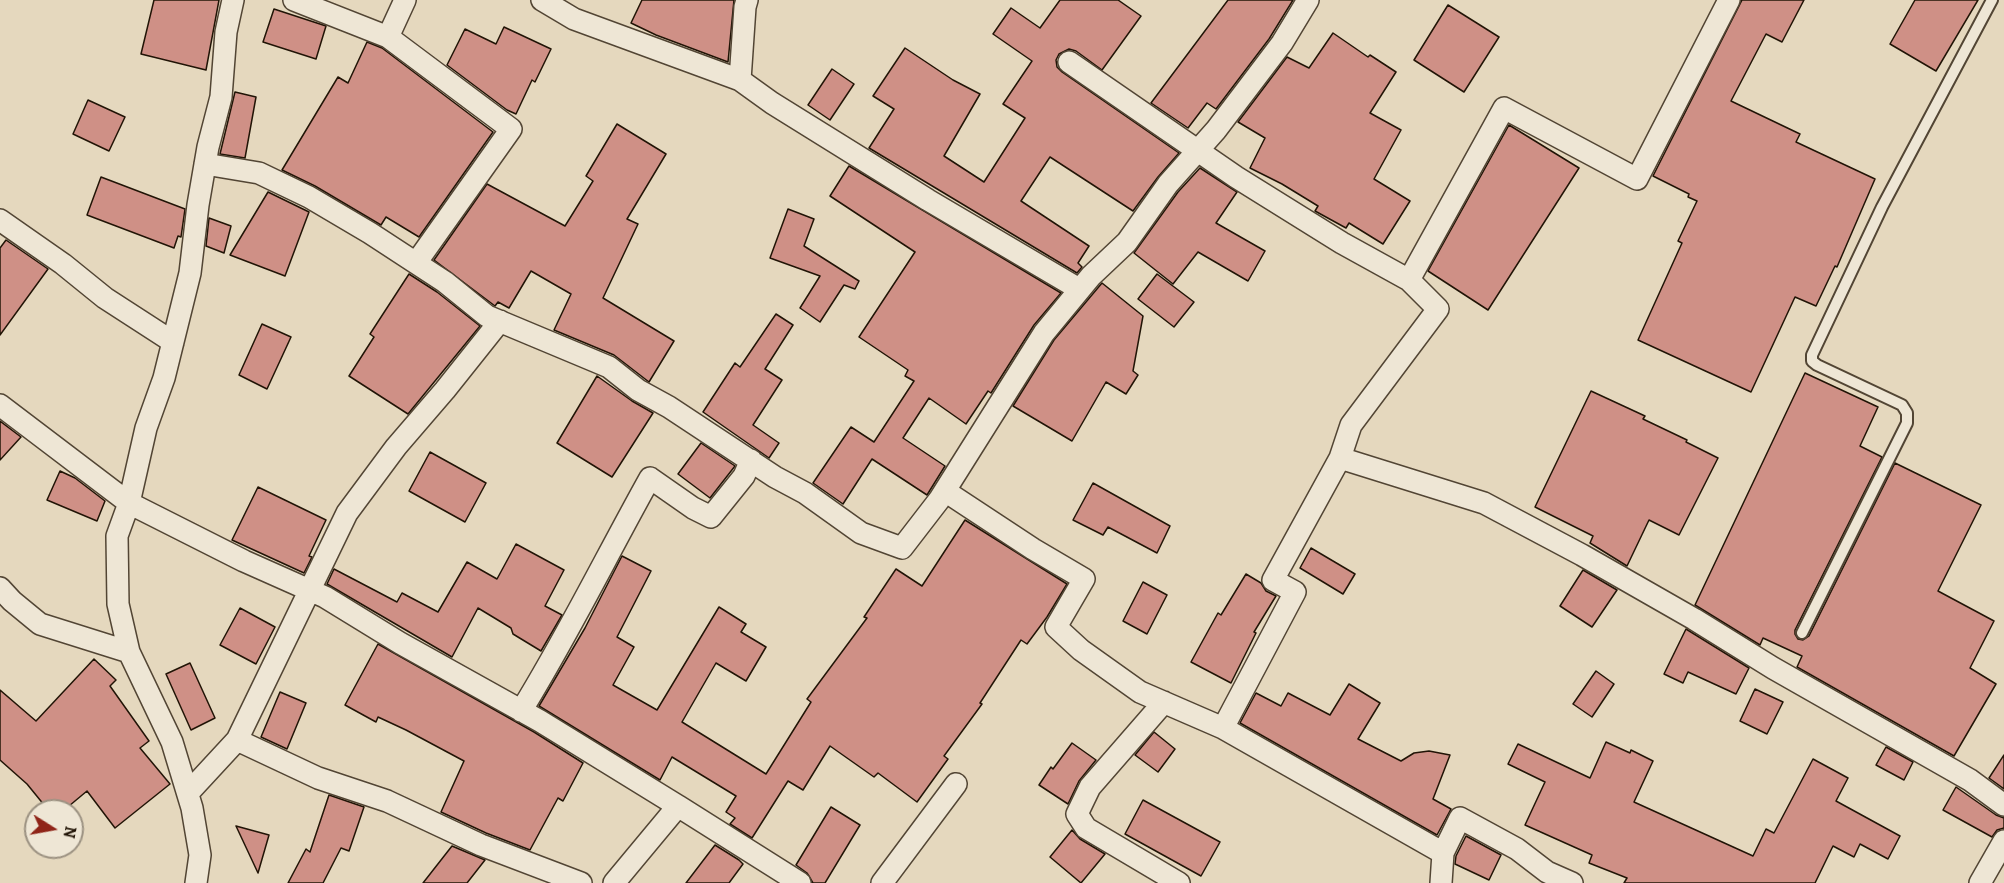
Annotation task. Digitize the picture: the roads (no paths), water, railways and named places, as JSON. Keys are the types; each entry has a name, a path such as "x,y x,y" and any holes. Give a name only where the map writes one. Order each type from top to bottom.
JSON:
{"street":[{"path":"196,883 200,855 188,793 172,742 129,652 118,604 117,536 129,503 146,428 164,378 190,273 205,164 221,97 226,32 233,0"},
{"path":"294,0 388,37 511,129 416,262"},
{"path":"388,37 405,0"},
{"path":"542,0 574,19 740,81 928,200 1079,289"},
{"path":"740,81 747,0"},
{"path":"205,164 259,173 309,197 416,262 487,316 609,367 638,390 669,407 775,477 805,493 861,533 902,548 945,491 1044,333 1090,276 1127,242 1168,184 1198,151 1282,43 1308,0"},
{"path":"1409,280 1504,108 1637,179 1730,0"},
{"path":"1069,62 1236,177 1342,243 1409,280 1438,309 1350,426 1340,459 1274,580 1295,592 1223,728"},
{"path":"0,220 63,264 105,298 173,342"},
{"path":"188,793 237,740 347,513 396,447 500,321"},
{"path":"0,405 129,503 244,561 325,597 400,643 521,711 800,883"},
{"path":"1340,459 1484,503 1582,555 1694,619 1773,668 1970,780 2004,805"},
{"path":"521,711 558,650 592,581 650,477 693,508 711,517 744,476 751,460"},
{"path":"945,491 1033,549 1084,579 1056,627 1089,656 1140,692 1223,728 1443,853"},
{"path":"0,588 40,624 129,652"},
{"path":"1164,702 1090,788 1077,814 1086,828 1179,883"},
{"path":"237,740 318,778 387,801 481,845 581,883"},
{"path":"882,883 956,784"},
{"path":"614,883 678,806"},
{"path":"1441,883 1443,853 1460,818 1517,849 1547,872 1572,883"},
{"path":"1991,874 2004,841"}],"lane":[{"path":"1802,633 1907,423 1907,413 1902,405 1817,365 1812,361 1812,355 1882,207 1992,0"}]}
